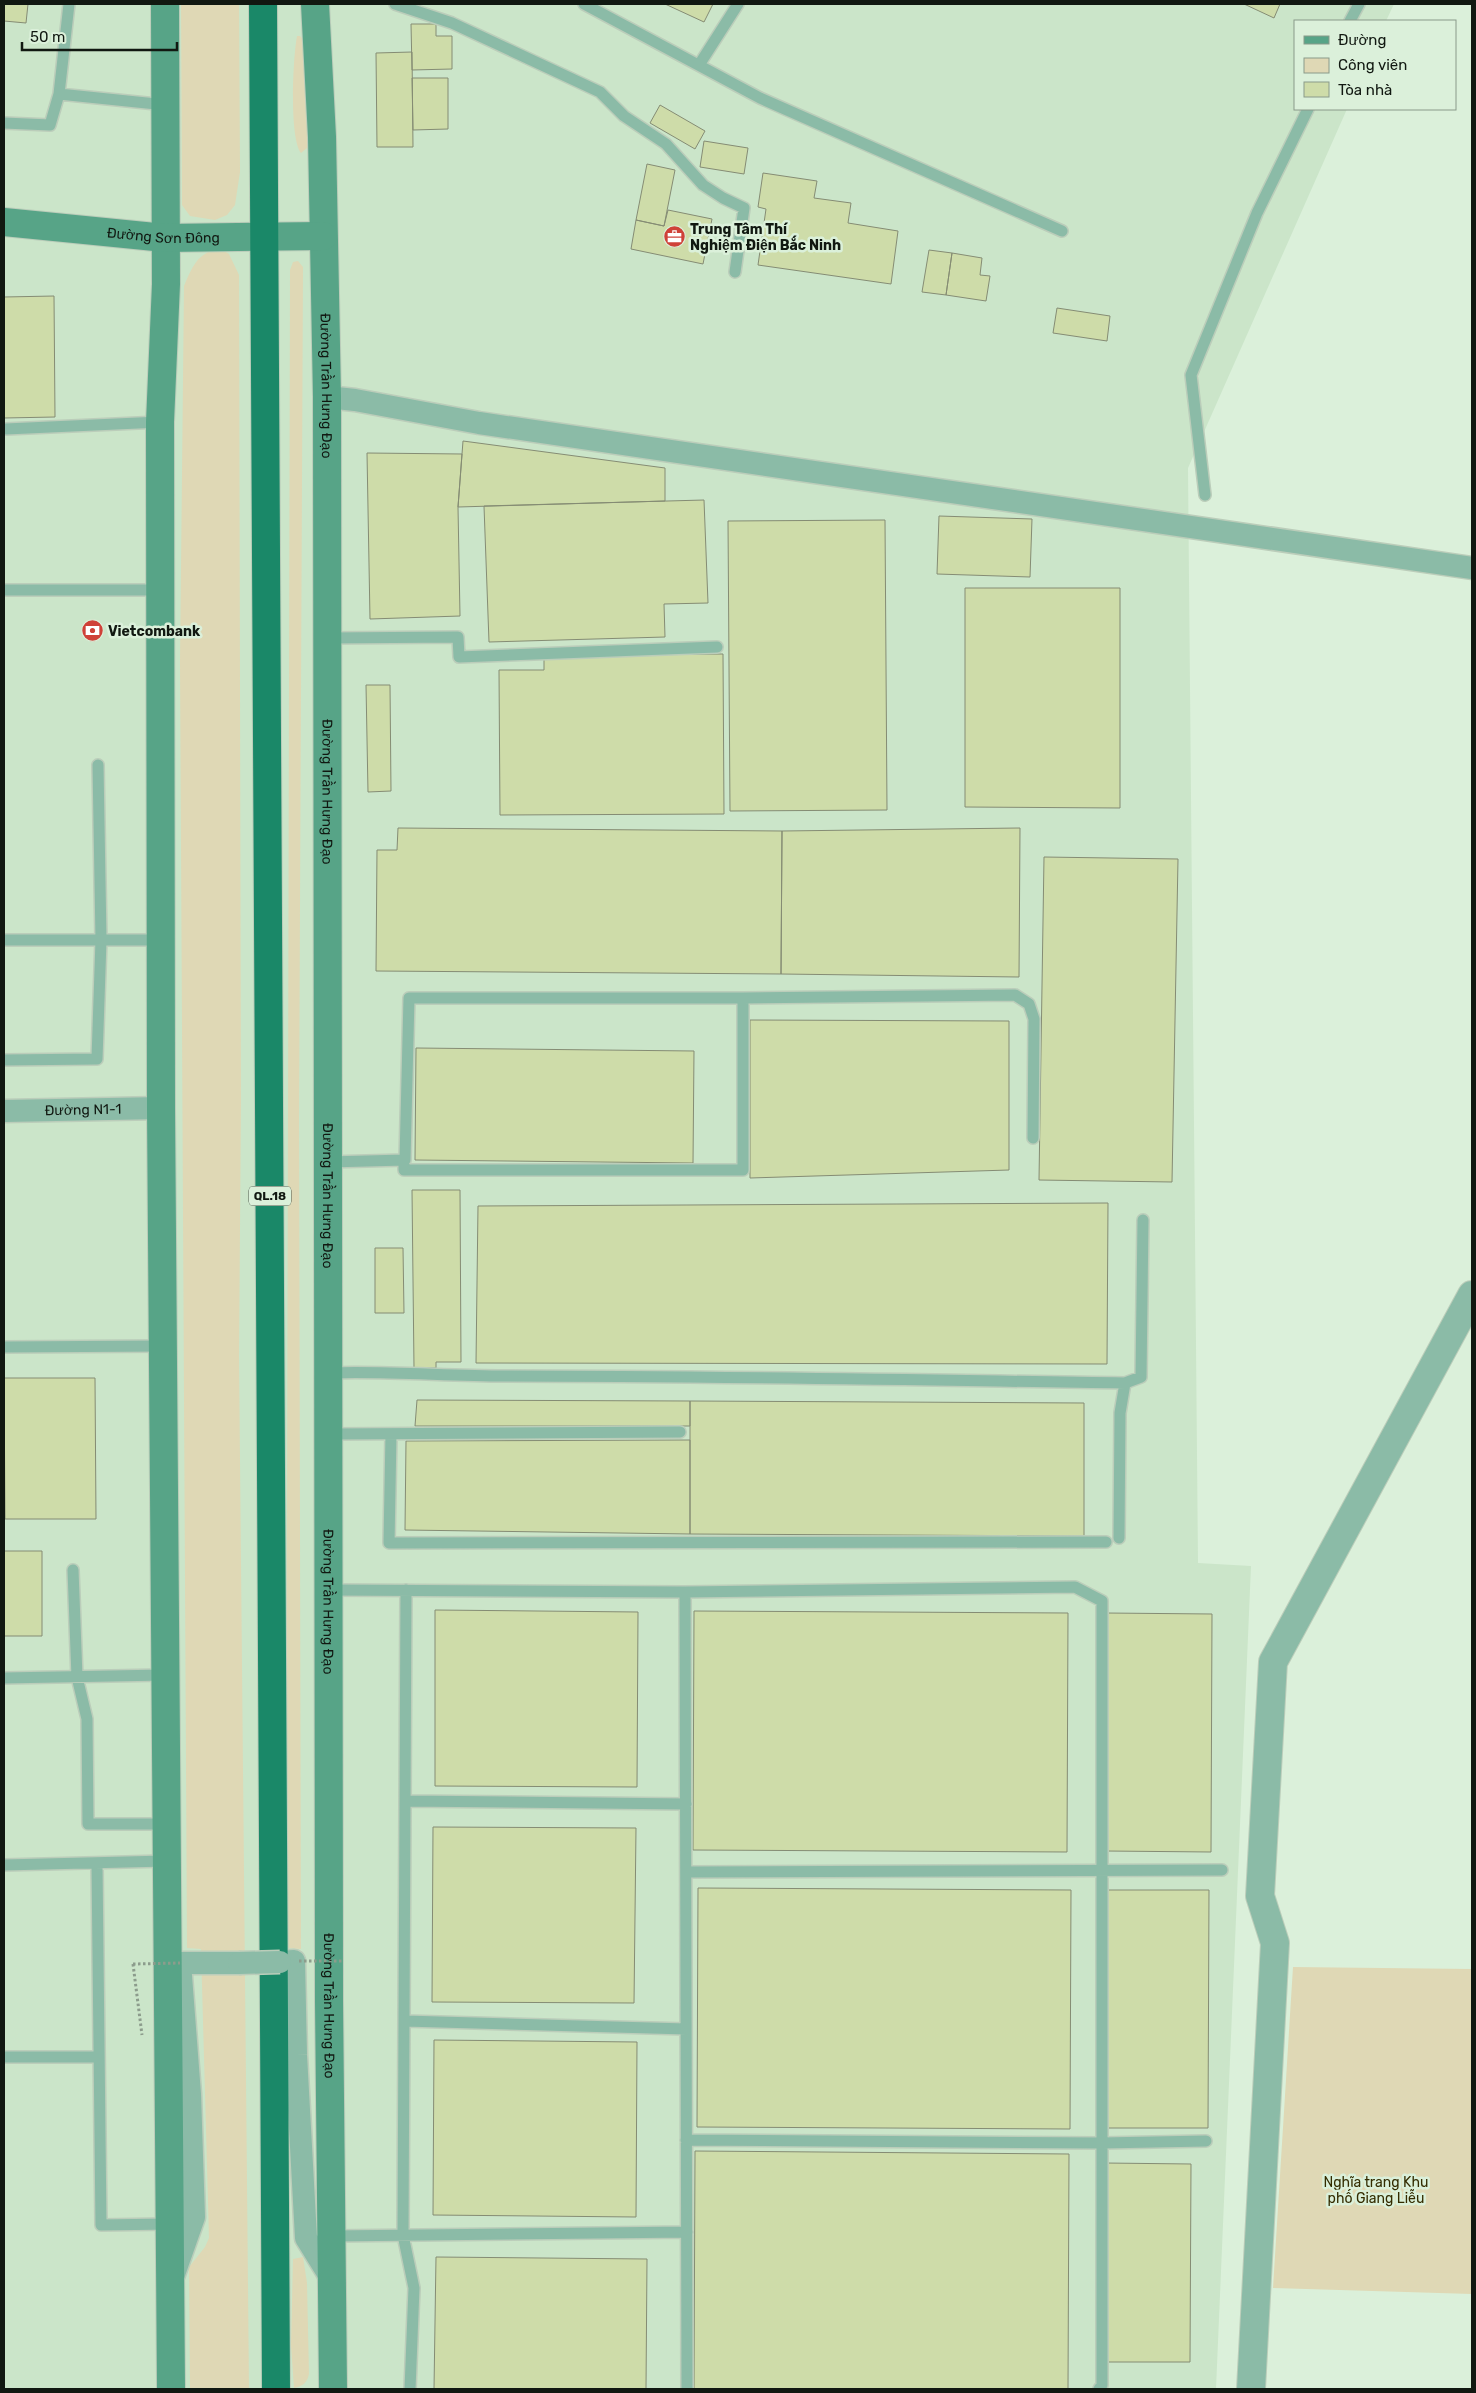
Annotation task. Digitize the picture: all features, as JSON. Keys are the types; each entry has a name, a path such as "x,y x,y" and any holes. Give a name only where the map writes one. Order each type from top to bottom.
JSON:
{"highway":[{"name":"QL.18","path":"263,4 276,2389"}],"main road":[{"path":"165,4 165,238 160,422 163,940 161,1108 164,1675 172,2279 171,2389"},
{"name":"Đường Trần Hưng Đạo","path":"315,4 322,137 327,397 329,2001 334,2283 333,2389"},
{"name":"Đường Sơn Đông","path":"4,222 165,238 323,236"}],"street":[{"path":"327,397 355,400 479,423 1472,568"},
{"name":"Đường N1-1","path":"4,1111 161,1108"},
{"path":"1251,2389 1275,1943 1260,1896 1273,1662 1472,1295"},
{"path":"172,2279 194,2217 192,2125 180,1963 294,1961 306,2238 334,2283"}],"lane":[{"path":"4,123 50,125 59,94 69,4"},
{"path":"395,4 452,23 600,92 624,116 666,144 703,184 744,208 735,272"},
{"path":"584,4 760,98 1062,231"},
{"path":"699,65 738,4"},
{"path":"1351,20 1359,4"},
{"path":"59,94 166,105"},
{"path":"1205,495 1191,375 1257,213 1308,110"},
{"path":"6,428 160,422"},
{"path":"5,590 160,590"},
{"path":"328,638 458,638 459,657 717,647"},
{"path":"4,1060 97,1059 101,940 98,765"},
{"path":"4,940 163,940"},
{"path":"743,998 743,1170 404,1170 410,998 743,998 1006,994 1022,998 1031,1008 1034,1019 1033,1138"},
{"path":"328,1162 404,1160"},
{"path":"329,1373 387,1371 479,1376 672,1376 1125,1383 1141,1377 1143,1220"},
{"path":"4,1348 163,1346"},
{"path":"1119,1538 1120,1413 1125,1383"},
{"path":"328,1434 680,1432"},
{"path":"391,1434 389,1543 1106,1542"},
{"path":"73,1570 77,1676 87,1719 88,1824 166,1824"},
{"path":"328,1590 685,1592 1075,1587 1102,1600 1102,2385 1099,2389"},
{"path":"406,1590 403,2235 414,2288 410,2389"},
{"path":"685,1592 687,2389"},
{"path":"4,1678 164,1675"},
{"path":"405,1801 686,1804"},
{"path":"4,1865 97,1865 166,1861"},
{"path":"97,1865 101,2225 171,2224"},
{"path":"686,1872 1222,1870"},
{"path":"405,2021 686,2029"},
{"path":"4,2057 99,2057"},
{"path":"686,2140 1102,2143 1206,2141"},
{"path":"333,2236 687,2232"}],"path":[{"path":"294,1961 342,1961"},
{"path":"143,2038 133,1964 180,1963"}],"shaded area":[{"path":"4,4 1394,4 1386,20 1294,20 1294,110 1347,110 1188,468 1198,1563 1251,1566 1216,2389 4,2389"}],"green space":[{"path":"181,4 239,4 240,172 235,205 227,215 215,220 190,216 182,205"},
{"path":"297,36 300,36 304,43 308,86 308,141 307,148 301,153 297,145 293,115 293,78"},
{"path":"221,249 229,254 239,275 241,1100 239,1357 249,2389 190,2389 189,2267 205,2247 209,2238 201,1949 187,1948 180,662 184,286 193,266 201,257 213,250"},
{"path":"298,261 303,267 299,1121 301,1949 286,1948 290,270 293,262"},
{"name":"Nghĩa trang Khu phố Giang Liễu","path":"1293,1967 1472,1969 1472,2294 1273,2288"},
{"path":"303,2257 307,2283 309,2374 304,2384 294,2388 291,2345 293,2259"}],"building":[{"path":"4,4 28,4 26,23 4,21"},
{"path":"665,4 713,4 704,22"},
{"path":"1244,4 1280,4 1274,18"},
{"path":"411,24 436,24 436,36 452,36 452,69 412,70"},
{"path":"412,52 413,147 377,147 376,53"},
{"path":"412,78 448,78 448,129 413,130"},
{"path":"660,105 705,131 695,149 650,123"},
{"path":"704,141 748,148 744,174 700,167"},
{"path":"647,164 675,170 664,226 636,220"},
{"path":"763,173 817,181 814,198 851,203 848,223 898,231 891,284 758,265 766,209 758,207"},
{"path":"668,210 712,219 703,264 631,249 636,220 664,226"},
{"path":"929,250 952,253 946,295 922,292"},
{"path":"952,253 982,258 980,275 990,276 986,301 946,295"},
{"path":"54,296 55,417 4,418 4,297"},
{"path":"1057,308 1110,316 1107,341 1053,333"},
{"path":"463,441 665,468 665,501 458,507"},
{"path":"367,453 462,454 458,507 460,616 370,619"},
{"path":"704,500 708,603 664,604 665,637 489,642 484,506"},
{"path":"939,516 1032,519 1030,577 937,574"},
{"path":"885,520 887,810 730,811 728,521"},
{"path":"965,588 1120,588 1120,808 965,807"},
{"path":"723,654 724,814 500,815 499,670 544,670 544,655"},
{"path":"366,685 390,685 391,791 368,792"},
{"path":"398,828 782,831 781,974 376,971 377,850 397,850"},
{"path":"1020,828 1019,977 781,974 782,831"},
{"path":"1044,857 1178,859 1172,1182 1039,1180"},
{"path":"750,1020 1009,1021 1009,1170 750,1178"},
{"path":"416,1048 694,1051 693,1163 415,1160"},
{"path":"412,1190 460,1190 461,1362 436,1362 436,1368 414,1368"},
{"path":"1108,1203 1107,1364 476,1363 478,1206"},
{"path":"375,1248 403,1248 404,1313 375,1313"},
{"path":"4,1378 95,1378 96,1519 5,1519"},
{"path":"417,1400 690,1401 690,1426 415,1426"},
{"path":"690,1401 1084,1403 1084,1536 690,1534"},
{"path":"690,1440 690,1534 405,1530 406,1441"},
{"path":"4,1551 42,1551 42,1636 4,1636"},
{"path":"435,1610 638,1612 637,1787 435,1786"},
{"path":"694,1611 1068,1613 1067,1852 693,1850"},
{"path":"1106,1613 1212,1614 1211,1852 1106,1851"},
{"path":"433,1827 636,1828 634,2003 432,2002"},
{"path":"698,1888 1071,1890 1070,2129 697,2127"},
{"path":"1103,1890 1209,1890 1208,2128 1103,2128"},
{"path":"434,2040 637,2042 636,2217 433,2215"},
{"path":"695,2151 1069,2154 1068,2389 694,2389"},
{"path":"1105,2163 1191,2164 1190,2362 1104,2362"},
{"path":"436,2257 647,2259 646,2389 434,2389"}],"place":[{"name":"Trung Tâm Thí Nghiệm Điện Bắc Ninh","path":"674,237"},
{"name":"Vietcombank","path":"92,631"}]}
